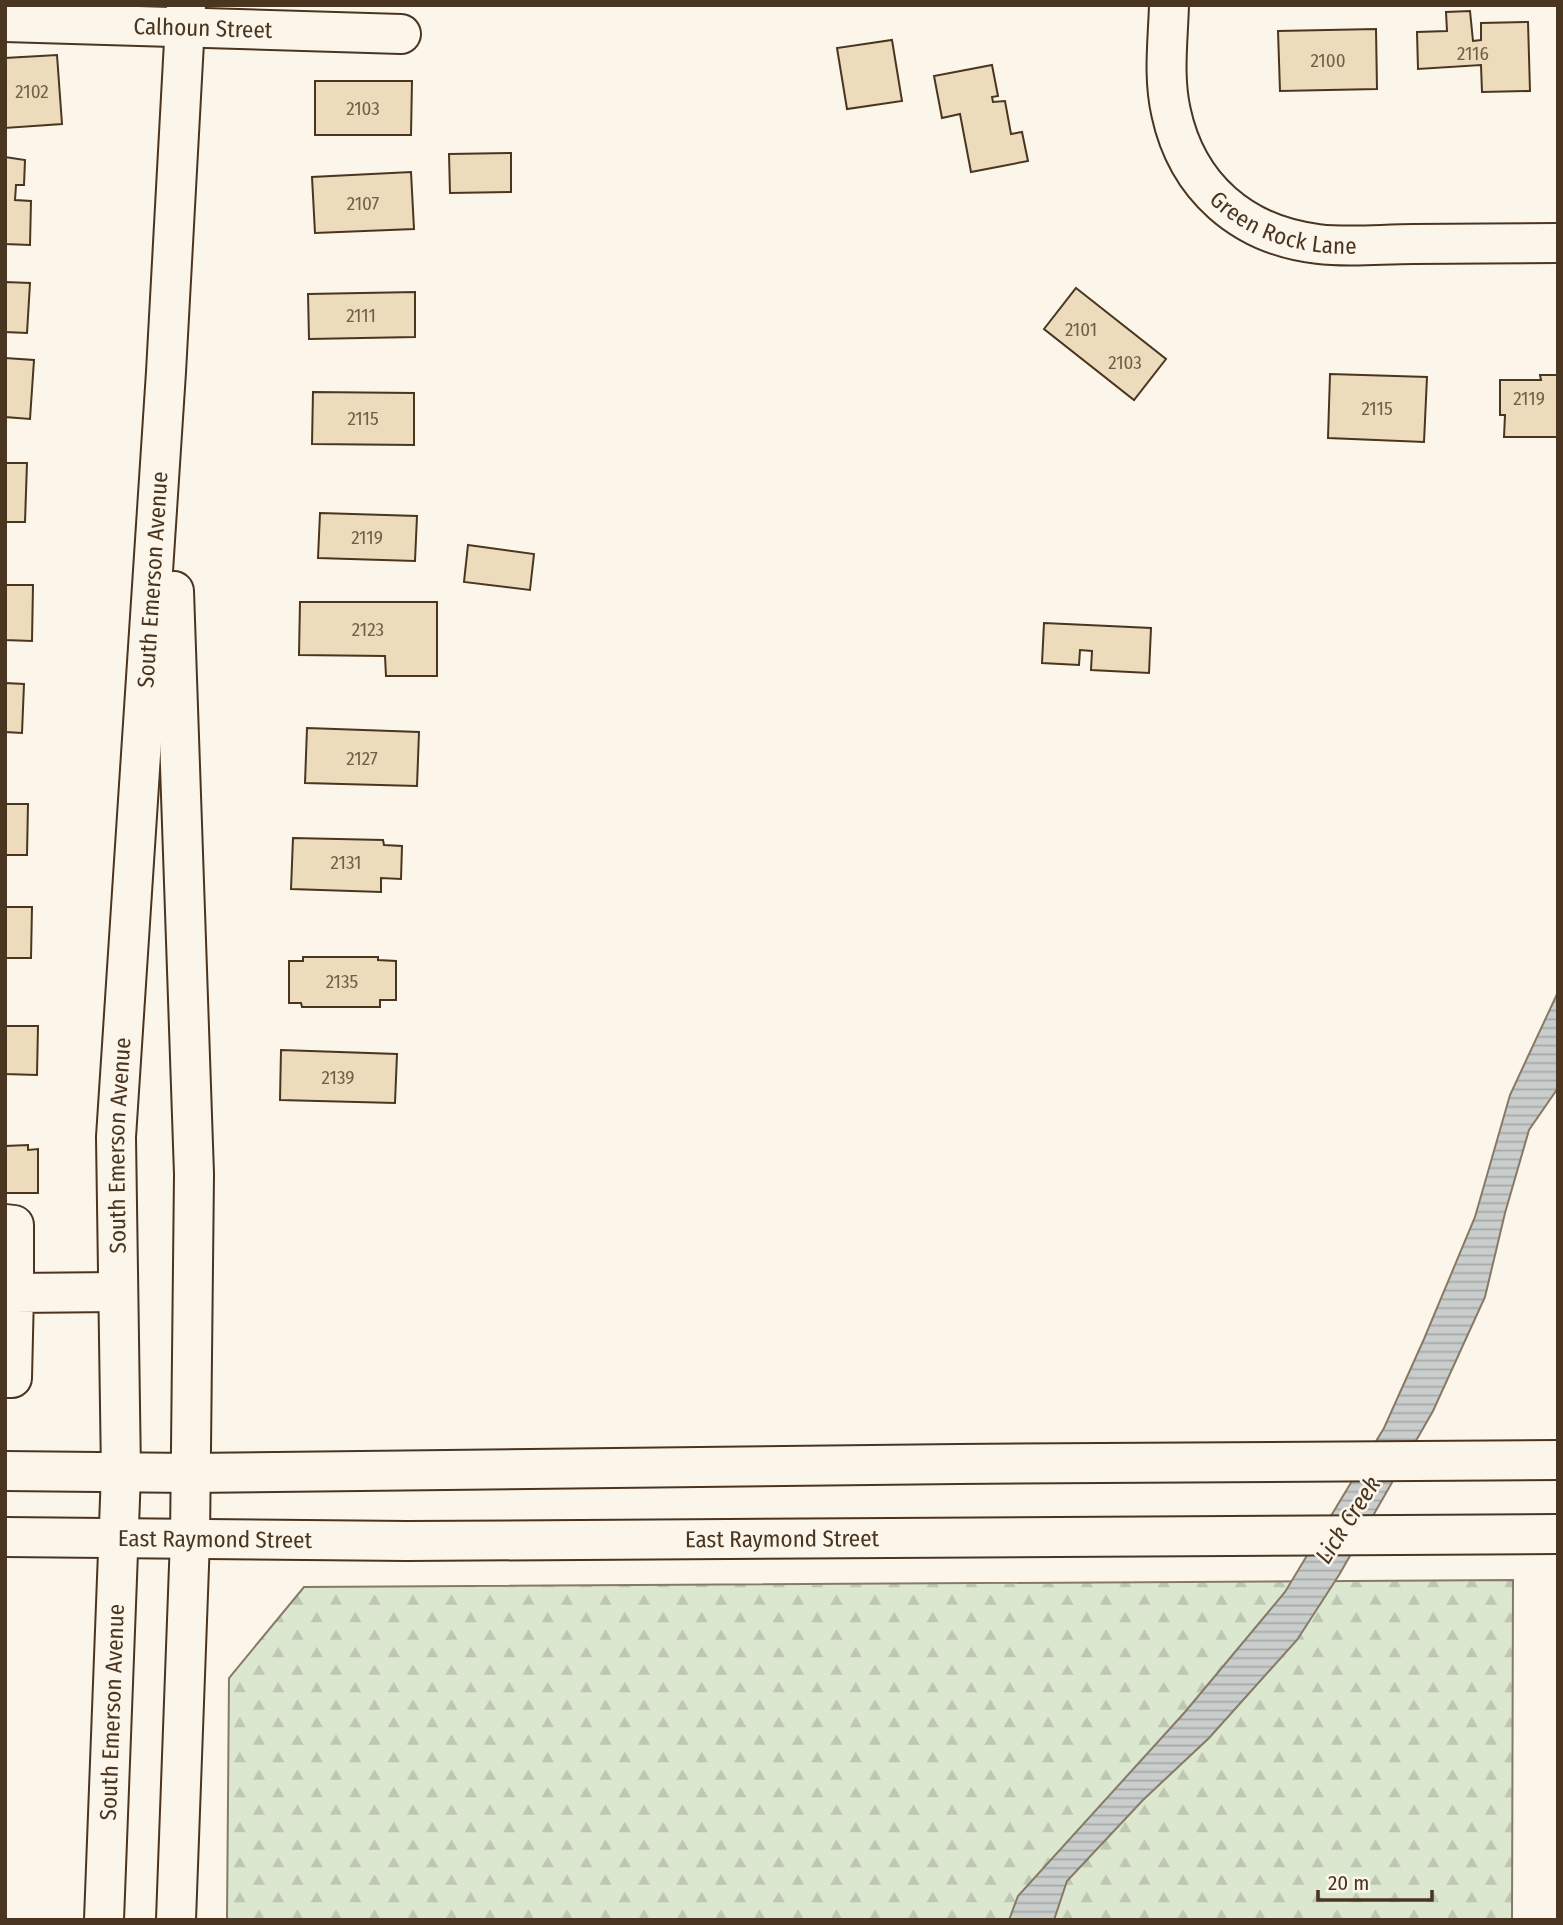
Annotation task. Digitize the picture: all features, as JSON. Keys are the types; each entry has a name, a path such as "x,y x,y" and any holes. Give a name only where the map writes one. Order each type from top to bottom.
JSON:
{"main road":[{"name":"Green Rock Lane","path":"1169,5 1168,93 1181,145 1188,162 1209,191 1250,224 1282,237 1334,245 1558,243"},
{"name":"Calhoun Street","path":"5,22 186,16 401,34"},
{"name":"South Emerson Avenue","path":"104,1920 121,1473 116,1137 166,372 186,16"},
{"name":"South Emerson Avenue","path":"166,372 194,1174 190,1539 176,1920"},
{"path":"5,1224 14,1225 10,1293 12,1378 5,1378"},
{"path":"10,1293 118,1292"},
{"path":"5,1471 191,1473 1558,1460"},
{"name":"East Raymond Street","path":"5,1537 421,1541 1558,1534"}],"green space":[{"path":"1513,1580 1512,1920 227,1920 229,1678 304,1587"}],"water":[{"name":"Lick Creek","path":"1558,992 1558,1088 1529,1130 1485,1297 1433,1411 1339,1575 1297,1640 1209,1738 1143,1800 1067,1881 1054,1920 1009,1920 1018,1896 1185,1712 1285,1592 1384,1428 1475,1217 1510,1095"}],"building":[{"path":"1470,11 1473,41 1481,40 1481,23 1528,22 1530,91 1482,92 1481,65 1418,69 1417,32 1447,31 1446,12"},
{"path":"1376,29 1377,89 1280,91 1278,31"},
{"path":"892,40 902,101 847,109 837,48"},
{"path":"57,55 62,124 5,128 5,58"},
{"path":"992,65 998,96 992,97 993,102 1005,101 1011,134 1022,132 1028,161 971,172 960,114 942,118 934,76"},
{"path":"315,81 412,81 411,135 315,135"},
{"path":"511,153 511,192 450,193 449,154"},
{"path":"5,157 25,160 24,185 16,185 15,200 31,201 30,245 5,244"},
{"path":"411,172 414,229 315,233 312,177"},
{"path":"5,282 30,283 27,333 5,332"},
{"path":"1076,288 1166,359 1134,400 1044,329"},
{"path":"415,292 415,337 309,339 308,294"},
{"path":"5,358 34,360 30,419 5,417"},
{"path":"1330,374 1427,377 1424,442 1328,438"},
{"path":"1540,375 1558,375 1558,437 1504,437 1505,415 1500,415 1500,380 1541,380"},
{"path":"313,392 414,393 414,445 312,444"},
{"path":"5,463 27,463 25,522 5,522"},
{"path":"320,513 417,516 415,561 318,558"},
{"path":"468,545 534,554 530,590 464,582"},
{"path":"5,585 33,585 32,641 5,640"},
{"path":"300,602 437,602 437,676 386,676 385,656 299,655"},
{"path":"1044,623 1151,628 1149,673 1091,670 1092,651 1080,650 1079,665 1042,663"},
{"path":"5,683 24,684 22,733 5,732"},
{"path":"307,728 419,732 417,786 305,783"},
{"path":"5,804 28,804 27,855 5,855"},
{"path":"293,838 383,840 384,845 402,846 401,879 381,878 381,892 291,889"},
{"path":"5,907 32,907 31,958 5,958"},
{"path":"303,957 378,957 378,960 396,961 396,1000 380,1000 380,1007 302,1007 301,1003 289,1003 289,961 303,961"},
{"path":"5,1026 38,1026 37,1075 5,1074"},
{"path":"281,1050 397,1054 395,1103 280,1100"},
{"path":"28,1145 28,1150 38,1149 38,1193 5,1193 5,1146"}]}
